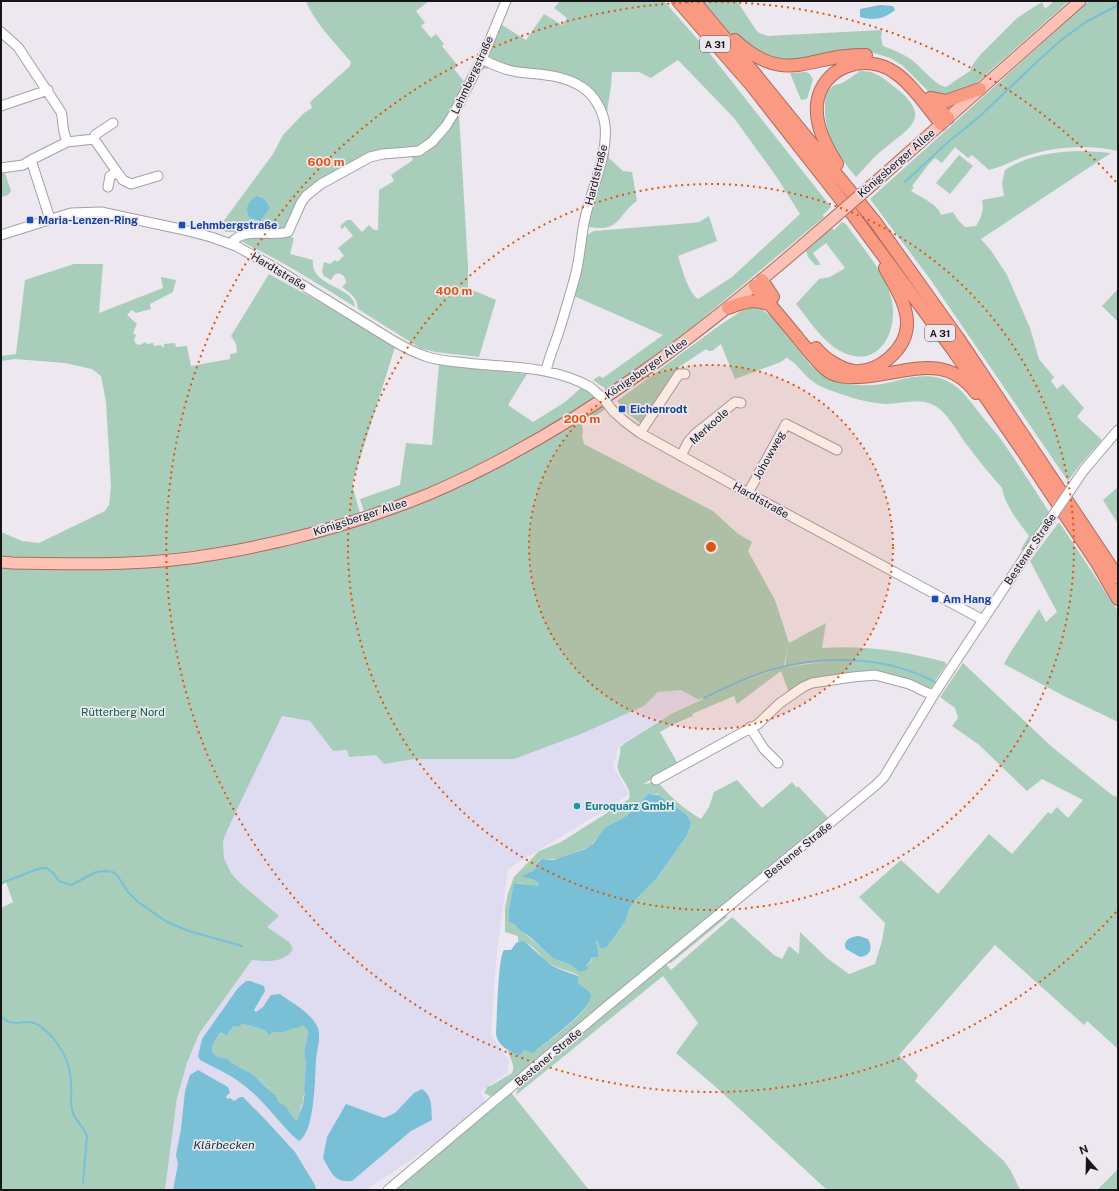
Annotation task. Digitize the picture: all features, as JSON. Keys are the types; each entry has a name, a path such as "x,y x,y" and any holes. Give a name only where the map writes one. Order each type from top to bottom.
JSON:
{"highway":[{"name":"A 31","path":"678,1 752,86 853,215 953,350 1097,563 1118,599"},
{"name":"A 31","path":"694,1 876,223 962,345 1118,576"},
{"path":"699,1 746,50 771,63 788,66 807,65 858,55 878,57 894,64 913,80 930,98 945,121"},
{"path":"876,223 867,206 839,169 826,146 817,117 817,103 822,88 831,77 842,68 858,63 876,64 894,71 945,121"},
{"path":"930,98 946,101 980,89"},
{"path":"758,283 774,299 819,352 832,362 854,371 868,370 878,366 892,356 905,336 907,325 906,311 901,298 882,263 855,226 853,215"},
{"path":"758,283 771,306 812,355 829,372 840,376 849,377 873,376 932,368 944,369 958,376 973,389 1014,446 1024,453"},
{"path":"728,308 756,301 771,306"}],"main road":[{"name":"Königsberger Allee","path":"1,562 95,564 144,562 215,554 292,538 368,517 427,494 453,483 539,439 628,382 728,308 872,185 1080,1"}],"street":[{"name":"Lehmbergstraße","path":"231,244 234,239 241,235 280,234 288,232 301,203 313,189 362,161 383,154 414,152 424,148 432,142 450,120 482,59 506,1"},
{"path":"1,32 18,47 48,90 63,117 62,123 67,142"},
{"name":"Hardtstraße","path":"482,59 501,68 517,72 554,75 569,80 582,87 594,99 602,113 605,125 599,172 587,212 576,271 565,312 546,371"},
{"path":"1,106 48,90"},
{"path":"94,139 95,135 113,123"},
{"path":"1,168 23,165 67,142 94,139"},
{"path":"94,139 123,180 130,184 158,176"},
{"path":"31,160 50,219"},
{"path":"108,187 110,176 117,172"},
{"name":"Hardtstraße","path":"1,235 71,213 100,212 180,229 231,244 270,265 373,328 419,354 439,360 546,371 590,387 603,398 613,411 640,433 983,620"},
{"path":"640,433 679,374 684,374"},
{"name":"Merkoole","path":"681,456 688,442 696,434 735,402 741,403"},
{"name":"Johowweg","path":"748,493 786,424 837,450"},
{"name":"Bestener Straße","path":"388,1190 884,777 935,692 1032,546 1084,470 1118,430"},
{"path":"656,780 750,727 758,724 780,703 802,687 812,683 875,675 909,684 928,693 935,692"},
{"path":"750,727 764,749 778,763"}],"shaded area":[{"name":"Euroquarz GmbH","path":"681,690 699,700 661,719 619,746 613,766 629,794 508,869 496,960 491,1035 509,1060 507,1073 481,1091 487,1106 464,1124 366,1190 165,1190 177,1098 187,1063 199,1034 236,982 239,882 231,873 224,858 223,841 282,716 310,721 333,751 348,750 349,757 376,755 384,764 581,734 644,706 658,692"}],"green space":[{"path":"306,1 429,1 416,11 425,23 421,26 431,38 436,34 444,44 442,46 458,66 454,69 466,84 451,116 422,146 368,155 306,190 296,205 284,232 226,232 220,226 273,154 283,135 304,113 312,108 310,102 350,66 351,62 326,33 309,9","holes":["260,196 264,198 268,206 261,220 258,221 252,219"]},
{"path":"560,1 664,1 707,50 831,207 823,215 824,217 684,334 607,390 593,380 599,376 603,378 663,335 574,296 587,235 594,231 699,222 709,216 717,241 678,256 688,286 694,296 698,299 732,277 800,214 776,176 734,118 678,60 651,78 639,72 612,72 607,112 593,90 576,80 512,69 491,60 488,50 499,23 526,40 544,14 562,25 567,18 554,8"},
{"path":"703,1 737,1 756,30 759,33 768,36 882,30 881,38 883,46 912,60 933,80 946,87 970,71 973,64 981,54 1016,19 1042,2 1045,9 1054,1 1069,1 980,80 953,97 930,93 902,65 890,58 874,53 867,52 824,58 774,61 733,36"},
{"path":"1089,1 1118,1 1118,151 1094,147 1058,148 1034,153 989,170 972,155 968,158 955,147 942,163 935,158 929,164 912,186 914,187 911,191 933,204 941,215 953,212 965,227 976,226 982,213 982,200 1004,196 1002,183 1005,170 1011,166 1033,157 1055,153 1088,151 1111,153 981,239 992,252 1007,275 1030,328 1039,359 1054,377 1051,381 1057,389 1063,384 1084,408 1077,417 1102,440 1068,481 930,279 870,199"},
{"path":"483,62 496,68 480,69 459,114 468,288 496,300 479,357 435,352 420,348 358,309 355,299 342,287 346,283 343,275 335,274 331,280 324,276 322,272 324,262 330,264 335,260 337,262 344,256 338,248 353,236 345,226 342,229 340,226 347,220 351,220 362,232 369,225 374,230 378,230 379,190 394,181 391,175 413,160 411,156 414,153 425,150"},
{"path":"860,71 871,72 884,78 907,98 913,107 915,114 914,121 903,134 877,155 856,177 838,153 830,137 827,128 825,103 828,92 832,87 841,84"},
{"path":"790,73 809,73 813,79 807,99 801,100"},
{"path":"609,152 609,158 623,171 632,172 637,201 613,225 600,228 590,227 588,225 606,153"},
{"path":"959,155 973,166 950,194 936,183"},
{"path":"1,173 5,173 11,191 8,195 1,197"},
{"path":"842,222 846,224 878,268 888,287 891,297 893,310 889,334 884,344 876,352 866,356 854,356 833,347 816,330 796,304 819,279 830,277 845,268 826,243 813,253 821,265 815,265 808,257 806,251 832,228 834,230"},
{"path":"286,236 294,238 290,254 313,260 314,269 318,276 348,295 353,300 355,307 290,267 248,245 239,238"},
{"path":"74,264 103,264 99,313 163,288 161,277 176,280 173,292 150,304 151,309 136,313 132,310 127,315 137,324 133,333 136,335 134,340 136,344 140,345 145,342 147,344 153,343 154,346 161,345 164,347 164,344 175,343 176,347 187,346 191,366 230,359 230,354 237,353 236,344 231,336 269,274 352,320 395,347 353,481 353,488 360,513 296,532 260,540 187,552 113,558 38,558 1,556 1,532 22,541 39,543 105,511 109,505 111,487 106,402 101,376 92,369 65,363 15,359 1,361 1,356 16,354 25,280"},
{"path":"1118,289 1118,322 1102,306"},
{"path":"759,307 772,317 810,365 836,380 856,385 877,385 918,376 926,376 942,379 958,388 1000,438 1049,512 1024,551 1021,549 1029,536 1009,507 1002,488 971,451 947,416 936,407 926,402 915,401 886,404 848,396 829,390 817,384 808,378 792,361 786,358 781,362 735,379 721,344 712,351 708,351 706,349 679,367 643,425 628,414 617,401 720,325 746,308"},
{"path":"439,364 527,374 508,405 533,422 565,402 582,387 595,397 568,415 483,462 425,489 364,512 360,499 400,485 406,443 432,445"},
{"name":"Rütterberg Nord","path":"603,406 606,409 582,424 584,444 713,511 737,533 752,542 748,551 775,600 789,643 826,623 822,648 868,648 899,652 945,662 946,665 935,681 899,667 862,661 824,661 785,666 788,645 784,666 741,681 699,700 681,690 658,692 644,706 581,734 514,759 415,759 384,764 376,755 349,757 347,750 333,751 310,721 282,716 223,841 224,858 231,873 239,882 279,916 267,927 289,942 293,949 290,954 280,959 269,961 252,960 199,1034 187,1063 177,1098 165,1190 1,1190 1,908 13,902 6,882 1,885 1,567 76,570 165,566 242,555 298,544 371,521 440,494 507,462"},
{"path":"1118,487 1118,524 1103,500"},
{"path":"1059,522 1118,611 1118,722 1064,696 1004,664 1039,609 1046,622 1057,612 1030,561"},
{"path":"829,661 870,662 910,671 935,682 931,688 925,688 868,672 789,693 781,671 737,704 734,696 692,714 693,716 660,732 678,764 643,784 658,782 678,802 701,819 709,807 714,792 737,780 762,808 792,782 797,788 798,786 829,819 498,1094 490,1096 484,1093 487,1087 512,1073 513,1064 508,1050 519,1056 524,1050 532,1053 557,1035 577,1017 585,1009 590,1001 591,995 578,983 578,975 552,965 528,944 518,942 518,936 505,932 505,908 508,893 514,877 539,851 561,842 629,799 630,795 628,788 619,773 618,766 620,747 625,743 671,714 733,685 780,668","holes":["648,794 658,794 686,814 691,822 690,830 656,879 636,898 629,909 625,922 607,947 601,949 596,941 599,955 597,958 592,957 591,962 586,965 590,968 585,971 578,971 571,965 552,958 515,925 508,921 514,884 519,883 537,887 539,885 537,881 519,877 534,870 539,860 559,859 591,846 604,828 626,816"]},
{"path":"963,663 1052,747 1112,795 1118,797 1118,1049 1087,1021 1084,1025 995,945 899,1055 918,1075 915,1081 1004,1161 1011,1171 1020,1190 827,1190 717,1088 676,1053 698,1023 663,976 516,1095 519,1084 665,963 671,970 732,917 774,955 782,959 789,946 799,954 800,932 827,958 849,974 875,964 882,941 885,923 859,897 901,860 938,894 989,834 1012,854 1048,812 1051,814 1057,807 1068,818 1083,800 1042,779 1027,791 978,744 952,726 958,718 955,708 940,697"},
{"path":"726,913 727,917 671,963 667,962"},
{"path":"241,1024 262,1028 271,1034 275,1032 284,1032 293,1027 300,1027 302,1025 307,1029 308,1034 304,1053 306,1064 305,1094 303,1098 304,1102 301,1106 298,1119 296,1121 278,1102 276,1095 255,1076 236,1066 228,1059 221,1058 213,1054 212,1048 219,1034 229,1033 234,1026"},
{"path":"509,1090 589,1190 390,1190"},
{"path":"1118,1169 1118,1190 1097,1190"}],"water":[{"path":"880,5 893,6 895,10 883,17 874,19 860,17 860,9"},
{"path":"257,196 264,198 270,208 260,221 250,218 247,212 249,203"},
{"path":"648,794 659,795 686,814 691,822 690,829 656,879 636,899 629,909 625,922 607,947 601,949 596,941 599,955 597,958 592,957 590,962 586,965 590,968 585,971 578,971 571,965 552,958 529,936 508,921 514,883 538,886 539,884 535,881 519,877 534,870 539,861 542,859 554,860 585,849 593,844 604,828 626,816"},
{"path":"859,936 868,939 871,948 867,955 860,957 846,949 845,946 846,941 853,937"},
{"path":"522,941 551,965 578,976 578,983 591,995 590,1001 585,1008 557,1034 534,1052 532,1053 524,1050 519,1056 507,1050 498,1041 496,1033 499,976 502,955 504,950 511,950 516,943"},
{"name":"Klärbecken","path":"246,981 264,986 265,991 254,1010 256,1012 263,1007 271,995 280,994 310,1016 317,1026 319,1038 311,1116 304,1136 299,1141 287,1130 253,1092 235,1079 200,1060 198,1056 202,1039 238,988","holes":["241,1024 263,1029 269,1035 274,1032 284,1032 302,1025 307,1029 308,1034 304,1053 306,1064 305,1094 303,1105 296,1121 285,1106 278,1102 276,1095 252,1074 236,1066 228,1059 221,1058 213,1054 212,1048 219,1034 221,1033 227,1035 234,1026 240,1026"]},
{"name":"Klärbecken","path":"198,1070 228,1087 230,1093 226,1096 227,1099 230,1098 234,1101 240,1097 243,1097 261,1115 295,1152 315,1185 316,1190 173,1190 178,1164 176,1155 181,1129 185,1091 190,1075"},
{"path":"422,1089 426,1092 430,1099 432,1120 411,1131 352,1181 341,1180 334,1176 323,1158 327,1137 346,1104 384,1118 395,1113 414,1093"}],"waterway":[{"path":"905,182 948,142 979,117 1061,40 1086,22 1118,5"},
{"path":"704,698 738,682 765,672 794,664 814,661 856,660 877,663 916,673 935,682"},
{"path":"1,884 43,868 47,868 59,881 71,885 96,872 113,872 117,875 128,892 138,902 167,922 189,931 242,946"},
{"path":"1,1016 5,1020 14,1023 35,1023 52,1037 62,1051 70,1074 73,1114 84,1129 87,1136 83,1183"}],"place":[{"name":"Maria-Lenzen-Ring","path":"30,220"},
{"name":"Lehmbergstraße","path":"182,225"},
{"name":"Eichenrodt","path":"622,409"},
{"name":"Am Hang","path":"935,599"},
{"name":"Euroquarz GmbH","path":"577,806"}]}
